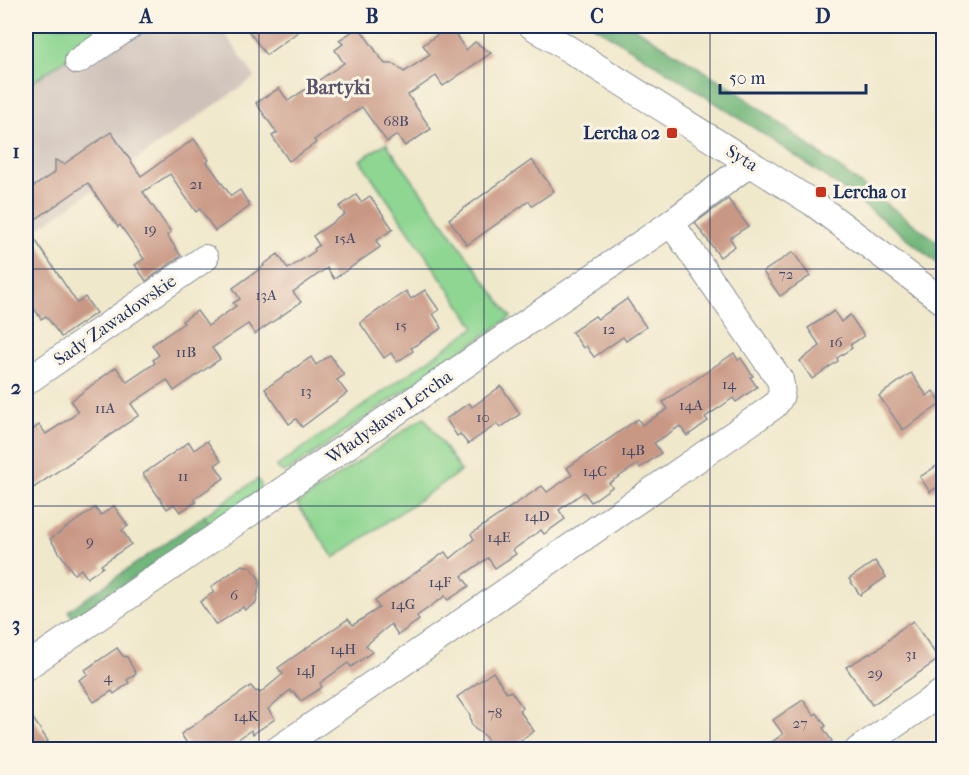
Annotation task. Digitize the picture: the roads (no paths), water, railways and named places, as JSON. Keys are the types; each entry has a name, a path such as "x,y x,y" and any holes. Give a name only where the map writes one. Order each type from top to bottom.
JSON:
{"street":[{"path":"78,61 130,26"},
{"name":"Syta","path":"532,26 831,216 944,302"},
{"name":"Władysława Lercha","path":"26,667 671,223 750,163"},
{"path":"277,750 779,401 782,395 780,380 671,223"},
{"name":"Sady Zawadowskie","path":"26,382 205,258"},
{"path":"858,750 944,691"}],"place":[{"name":"Lercha 02","path":"672,133"},
{"name":"Lercha 01","path":"821,192"}],"district":[{"name":"Bartyki","path":"338,87"}]}
